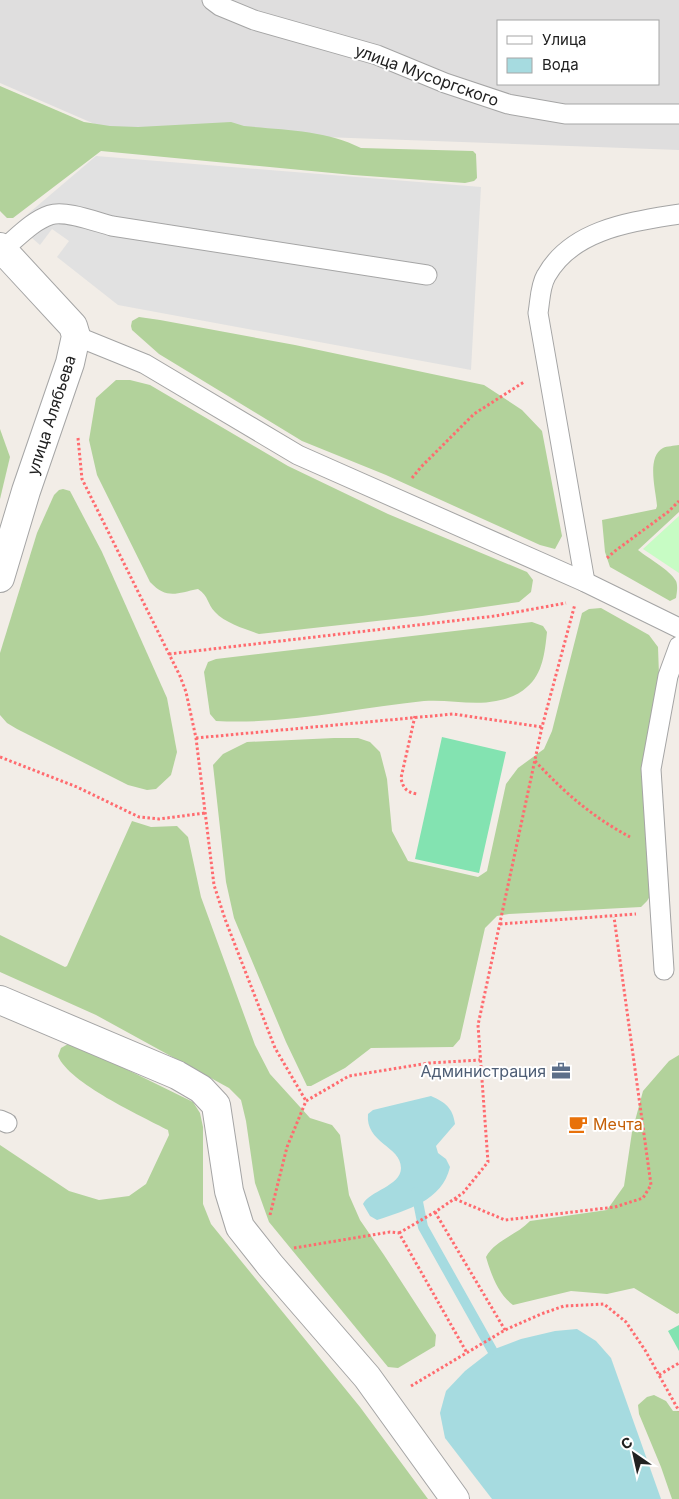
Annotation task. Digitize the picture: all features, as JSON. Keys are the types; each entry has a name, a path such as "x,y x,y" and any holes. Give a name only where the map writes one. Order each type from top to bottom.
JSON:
{"street":[{"name":"улица Алябьева","path":"0,578 26,491 70,362 76,336 74,326 8,255"},
{"path":"0,1000 177,1076 201,1089 216,1105 229,1191 240,1226 382,1397 455,1499"}],"lane":[{"name":"улица Мусоргского","path":"212,0 220,6 254,20 378,55 445,83 508,104 565,114 679,114"},
{"path":"585,582 538,313 545,277 567,249 587,236 646,219 679,214"},
{"path":"8,255 38,222 52,215 66,215 112,226 427,275"},
{"path":"76,336 145,364 298,455 585,582 679,628"},
{"path":"664,970 652,769 668,676 679,646"}],"path":[{"path":"397,499 421,466 474,414 520,383 547,373"},
{"path":"77,430 82,479 186,692 196,738 214,885 225,919 275,1048 306,1102"},
{"path":"585,582 615,550 668,512 679,501"},
{"path":"169,654 495,616 576,601 534,761 478,1025 488,1162 463,1192 435,1212 399,1232 261,1253 288,1147 306,1102 349,1076 429,1063 480,1060"},
{"path":"196,738 253,731 316,728 415,716 453,714 542,727"},
{"path":"415,716 401,778 403,788 408,793 417,794"},
{"path":"0,757 77,787 138,817 159,819 205,813"},
{"path":"534,761 562,790 596,817 629,837 656,846"},
{"path":"500,924 614,917 660,912"},
{"path":"454,1199 505,1220 615,1207 643,1198 651,1185 614,917"},
{"path":"435,1212 505,1330"},
{"path":"399,1232 467,1353"},
{"path":"382,1397 412,1386 505,1330 541,1314 564,1306 604,1304 626,1322 645,1350 679,1411"},
{"path":"659,1375 679,1363"}],"shaded area":[{"path":"0,0 679,0 679,150 106,129 0,83"},
{"path":"96,156 481,187 471,370 118,305 57,257 69,241 52,229 40,245 16,224"}],"green space":[{"path":"0,86 84,122 110,126 138,127 231,122 244,126 319,134 348,142 361,148 473,151 476,154 477,178 474,181 465,183 353,175 101,151 13,218 7,218 0,211"},
{"path":"139,317 295,345 484,385 522,410 542,431 562,536 555,549 540,545 386,475 302,441 159,354 132,330 132,321"},
{"path":"116,380 130,380 150,385 288,466 388,514 527,572 533,580 531,592 519,602 422,616 259,634 219,616 212,609 204,594 198,589 172,594 156,588 150,582 97,475 89,440 96,398"},
{"path":"0,429 10,457 0,499"},
{"path":"679,445 679,512 638,550 664,568 676,581 676,598 670,601 610,567 605,552 602,520 656,509 653,475 655,459 658,452 663,448"},
{"path":"63,489 70,491 102,552 167,698 177,752 171,775 156,789 147,790 128,785 17,729 7,723 0,715 0,653 37,533 54,495"},
{"path":"679,516 679,573 643,549"},
{"path":"601,608 649,635 658,647 659,675 652,893 641,907 497,916 485,928 460,1039 453,1047 371,1048 345,1068 311,1086 307,1086 286,1042 234,918 226,882 213,765 223,754 247,742 358,738 370,742 380,752 387,779 392,831 408,861 478,877 487,871 506,784 518,768 544,749 552,731 582,613 589,609"},
{"path":"532,622 543,626 547,632 540,669 537,676 524,690 504,699 478,703 424,701 268,721 216,721 210,714 204,672 208,662 216,659"},
{"path":"442,737 506,752 479,873 415,859"},
{"path":"132,821 151,827 177,826 188,837 201,897 255,1045 270,1074 310,1118 332,1125 340,1135 349,1195 360,1220 436,1335 435,1346 398,1368 388,1367 269,1222 255,1183 241,1100 229,1088 96,1015 0,972 0,935 65,967 67,966"},
{"path":"68,1044 77,1045 193,1102 200,1113 203,1127 203,1204 211,1224 360,1407 428,1499 0,1499 0,1145 69,1191 99,1200 129,1196 146,1184 169,1135 168,1130 124,1108 76,1077 58,1056 61,1048"},
{"path":"679,1055 679,1313 677,1314 634,1288 607,1294 571,1291 513,1305 499,1289 486,1257 495,1246 530,1221 607,1210 624,1186 632,1132 643,1091 669,1061"},
{"path":"679,1325 679,1351 668,1331"},
{"path":"654,1395 666,1401 673,1411 679,1411 679,1499 672,1499 639,1414 638,1405 647,1397"}],"water":[{"path":"431,1096 448,1106 455,1124 436,1146 438,1153 446,1159 450,1167 446,1179 431,1196 422,1202 377,1220 370,1216 363,1204 371,1195 391,1184 400,1174 401,1168 395,1154 372,1132 368,1114 373,1110"},
{"path":"577,1329 596,1341 611,1358 661,1499 492,1499 445,1438 440,1413 446,1391 465,1371 492,1350 521,1339 555,1331"}],"waterway":[{"path":"416,1192 423,1227 492,1350"}],"place":[{"name":"Администрация","path":"561,1071"},
{"name":"Мечта","path":"578,1124"}]}
